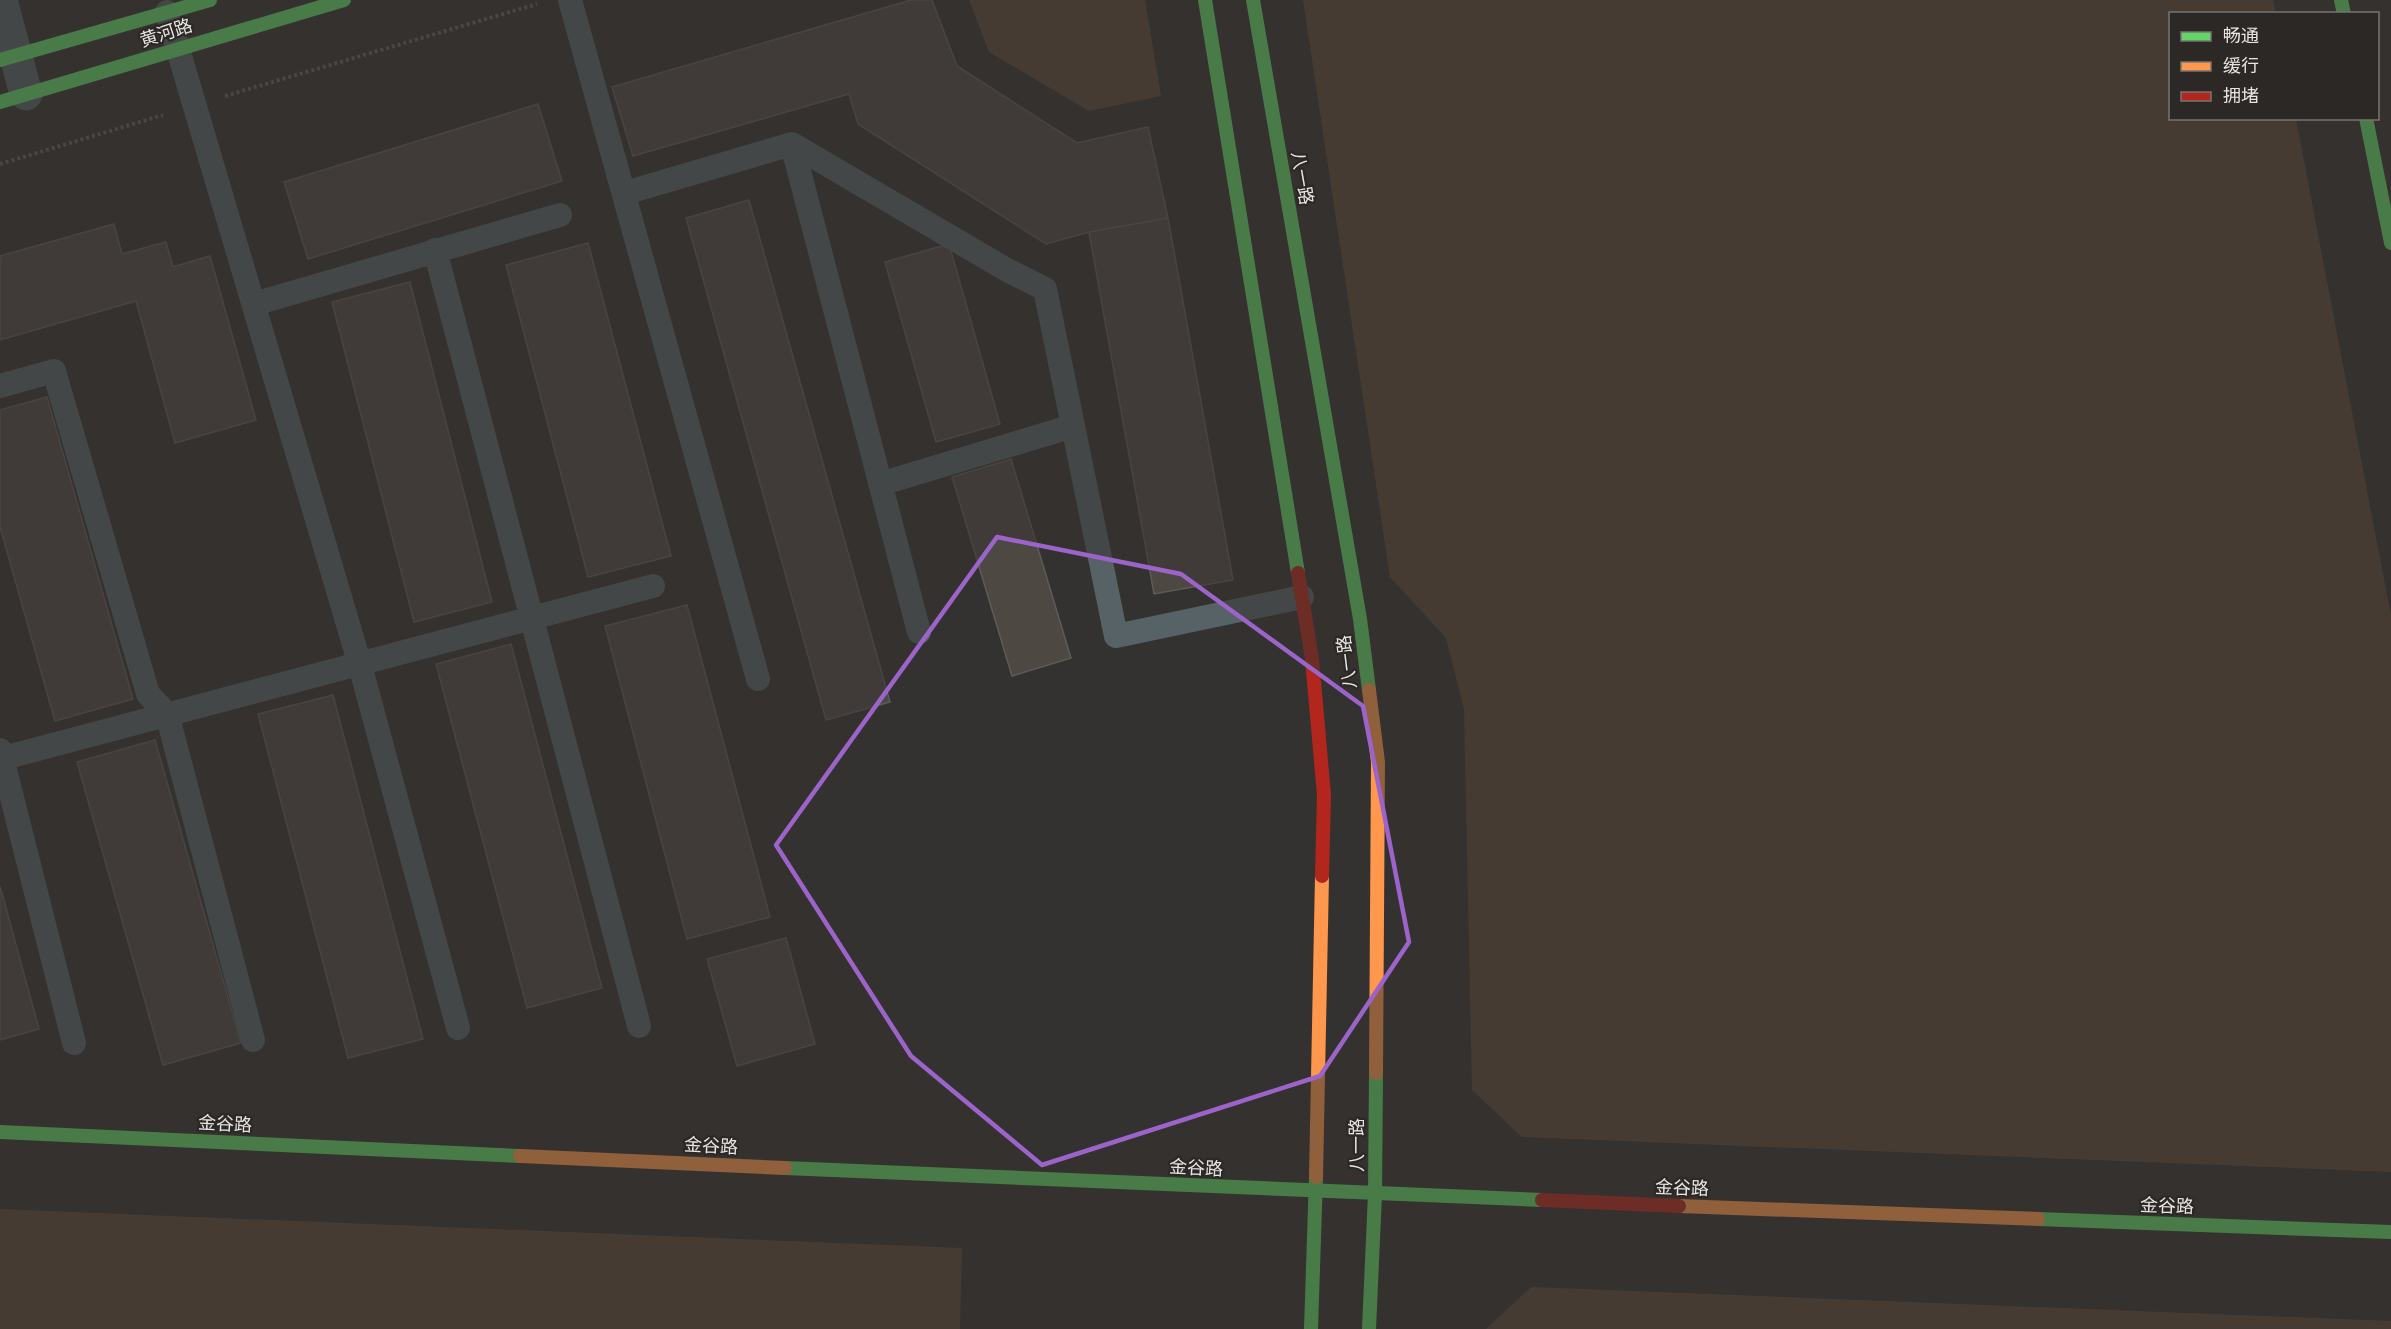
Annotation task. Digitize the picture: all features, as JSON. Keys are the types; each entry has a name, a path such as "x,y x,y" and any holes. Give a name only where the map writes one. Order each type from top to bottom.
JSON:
{"main road":[{"name":"黄河路","path":"8,58 210,0"},
{"name":"黄河路","path":"13,98 344,0"},
{"name":"八一路","path":"1205,0 1312,658 1324,795 1311,1329"},
{"name":"八一路","path":"1253,0 1360,619 1378,762 1375,1194 1369,1329"},
{"path":"2366,120 2391,243"},
{"name":"金谷路","path":"0,1132 1315,1192 2391,1232"}],"street":[{"path":"1,0 13,98"}],"lane":[{"path":"570,0 758,680"},
{"path":"167,12 360,665 458,1028"},
{"path":"625,193 792,144 1007,270 1045,289 1116,636 1302,597"},
{"path":"792,144 919,632"},
{"path":"254,304 560,215"},
{"path":"435,250 639,1026"},
{"path":"0,386 54,371 148,694 167,714 253,1040"},
{"path":"880,484 1073,426"},
{"path":"74,1043 1,756 360,665 653,586"}],"path":[{"path":"0,164 538,3"}],"highlighted area":[{"path":"997,537 1181,574 1363,706 1409,942 1320,1076 1042,1165 911,1056 776,845"}],"shaded area":[{"path":"969,0 1145,0 1161,96 1089,111 989,52"},
{"path":"1303,0 2273,0 2276,12 2169,12 2169,120 2296,120 2391,616 2391,1172 1522,1137 1472,1090 1464,709 1446,638 1390,577"},
{"path":"0,1209 962,1248 960,1329 0,1329"},
{"path":"1531,1287 2391,1321 2391,1329 1486,1329"}],"building":[{"path":"911,0 932,0 957,66 1077,143 1148,127 1168,218 1089,232 1046,244 858,124 849,94 633,156 612,87"},
{"path":"538,104 562,181 308,259 284,182"},
{"path":"749,200 890,702 826,720 686,218"},
{"path":"1168,218 1233,580 1154,594 1089,232"},
{"path":"114,224 122,254 166,242 173,267 210,256 256,420 175,443 136,301 0,340 0,256"},
{"path":"588,243 671,556 588,577 506,265"},
{"path":"949,244 1000,424 936,442 885,262"},
{"path":"410,282 492,602 414,622 332,302"},
{"path":"47,397 133,699 55,721 0,527 0,410"},
{"path":"1011,459 1071,658 1012,676 952,477"},
{"path":"687,605 770,917 687,939 605,626"},
{"path":"511,644 602,988 527,1008 436,664"},
{"path":"333,695 423,1039 348,1058 258,714"},
{"path":"155,740 241,1043 163,1065 77,762"},
{"path":"0,886 39,1029 0,1040"},
{"path":"786,938 815,1044 737,1066 707,959"}],"traffic: fast":[{"path":"0,60 210,0"},
{"path":"0,102 344,0"},
{"path":"1205,0 1298,573"},
{"path":"1253,0 1360,619 1369,690"},
{"path":"2341,0 2344,12"},
{"path":"2366,120 2391,243"},
{"path":"1369,1329 1375,1194 1376,1073"},
{"path":"0,1132 520,1156"},
{"path":"785,1168 1542,1200"},
{"path":"1311,1329 1316,1177"},
{"path":"2038,1219 2391,1232"}],"traffic: slow":[{"path":"1369,690 1378,762 1376,1073"},
{"path":"1316,1177 1322,876"},
{"path":"520,1156 785,1168"},
{"path":"1679,1206 2038,1219"}],"traffic: jam":[{"path":"1298,573 1312,659 1324,795 1322,876"},
{"path":"1542,1200 1679,1206"}]}
